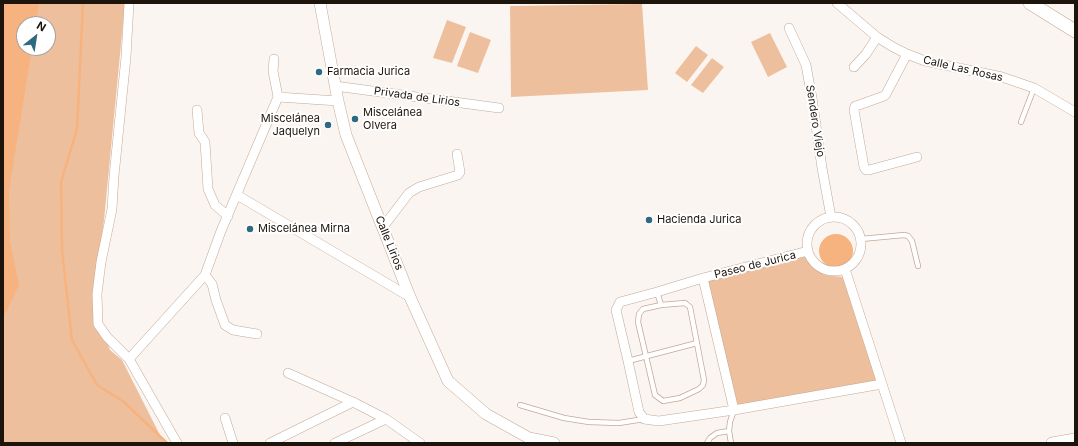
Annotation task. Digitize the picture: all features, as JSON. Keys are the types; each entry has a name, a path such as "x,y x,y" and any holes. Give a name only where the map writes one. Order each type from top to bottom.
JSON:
{"main road":[{"path":"1030,3 1075,31"}],"street":[{"path":"129,3 126,57 112,209 101,262 97,294 98,324 107,337 130,359 177,443"},
{"name":"Calle Lirios","path":"320,3 335,86 346,135 410,297 448,381 486,414 537,441 554,443"},
{"name":"Calle Las Rosas","path":"837,3 877,37 907,54 925,61 1002,77 1034,88 1075,112"},
{"name":"Sendero Viejo","path":"789,28 806,65 831,217"},
{"path":"854,67 866,54 877,37"},
{"path":"907,54 886,94 859,104 855,106 854,110 866,170 917,158"},
{"path":"130,359 205,276 228,216 278,97 273,71 274,59"},
{"name":"Privada de Lirios","path":"335,86 499,108"},
{"path":"278,97 338,101"},
{"path":"197,110 199,133 205,142 208,189 215,205 228,216"},
{"path":"383,227 409,193 419,187 458,175 460,172 457,154"},
{"path":"237,195 410,297"},
{"path":"831,217 838,217 852,224 858,230 861,239 860,252 857,259 852,265 845,269 901,443"},
{"name":"Paseo de Jurica","path":"831,217 823,219 811,229 808,236 808,252 816,265 823,269 830,271 845,269"},
{"name":"Paseo de Jurica","path":"644,419 639,412 616,310 620,302 703,278 808,252"},
{"path":"205,276 212,284 225,325 233,330 257,334"},
{"path":"703,278 734,410"},
{"path":"288,373 353,402 386,419 420,443"},
{"path":"644,419 658,421 734,410 882,384"},
{"path":"270,443 353,402"},
{"path":"225,418 233,443"},
{"path":"335,443 386,419"},
{"path":"1052,443 1075,438"}],"lane":[{"path":"1021,122 1034,88"},
{"path":"861,239 904,235 908,236 912,241 918,266"},
{"path":"657,292 661,305"},
{"path":"685,303 690,308 704,380 699,390 680,398 663,401 655,395 638,322 639,314 643,309 661,305 685,303"},
{"path":"628,361 697,343"},
{"path":"520,405 564,418 589,422 619,423 644,419"},
{"path":"731,443 729,431 734,410"},
{"path":"707,443 710,438 717,433 729,431"}],"shaded area":[{"path":"3,3 125,3 104,220 99,255 100,322 110,350 122,360 164,443 3,443"},
{"path":"3,3 39,3 37,16 16,16 16,56 31,56 9,191 10,242 19,285 6,312 3,315"},
{"path":"642,4 648,90 511,97 510,6"},
{"path":"447,20 466,27 452,63 433,58"},
{"path":"470,32 491,40 478,73 457,66"},
{"path":"770,33 787,67 768,77 751,42"},
{"path":"696,46 708,55 687,82 675,73"},
{"path":"712,58 724,67 703,93 691,85"},
{"path":"833,234 839,234 848,239 852,245 852,257 848,263 839,268 833,268 824,263 819,254 819,248 824,239"},
{"path":"805,256 824,275 843,277 879,382 737,405 707,281"}],"waterway":[{"path":"83,3 77,129 61,182 62,250 72,340 97,385 124,402 167,443"}],"place":[{"name":"Farmacia Jurica","path":"319,72"},
{"name":"Miscelánea Olvera","path":"355,119"},
{"name":"Miscelánea Jaquelyn","path":"328,125"},
{"name":"Hacienda Jurica","path":"649,220"},
{"name":"Miscelánea Mirna","path":"250,229"}]}
